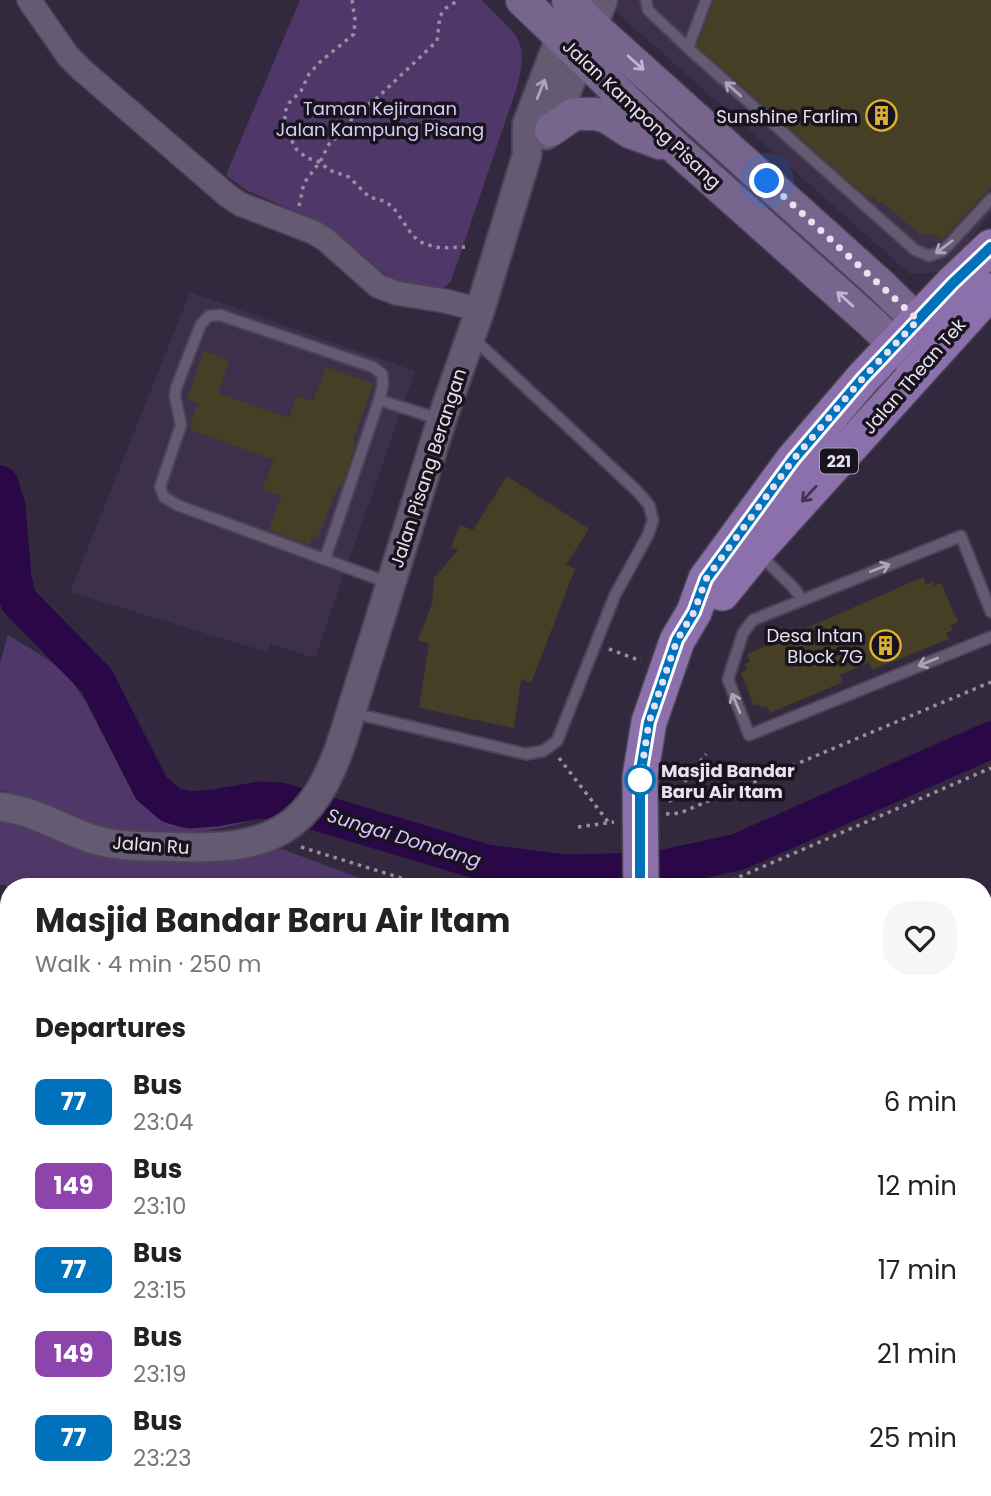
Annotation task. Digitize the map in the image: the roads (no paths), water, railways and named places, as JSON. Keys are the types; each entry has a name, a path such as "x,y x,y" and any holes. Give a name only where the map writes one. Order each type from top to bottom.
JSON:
{"main road":[{"name":"Jalan Kampong Pisang","path":"522,0 678,150 918,344"},
{"name":"Jalan Kampong Pisang","path":"582,6 918,344"},
{"path":"551,130 573,114 596,114 607,117 630,132 678,150"},
{"name":"Jalan Thean Tek","path":"694,612 717,600 756,551 866,432 918,344 991,247"},
{"name":"Jalan Thean Tek","path":"638,878 629,824 649,722 677,640 694,612 706,579 793,460 918,344 991,291"}],"street":[{"path":"29,0 75,63 228,196 240,204 297,225 326,240 378,286 396,293 445,301 475,323"},
{"name":"Jalan Pisang Berangan","path":"527,155 551,130 582,6"},
{"name":"Jalan Pisang Berangan","path":"300,817 327,779 351,712 527,155 527,124 571,47"},
{"name":"Jalan Ru","path":"0,807 23,810 94,839 116,845 205,848 265,838 280,833 300,817"}],"lane":[{"path":"646,0 648,10 688,48 915,250 929,257 943,251 991,199"},
{"path":"688,48 706,0"},
{"path":"325,559 379,400 383,380 378,370 373,367 214,314 204,319 201,324 176,388 181,425 161,482 164,498 293,549 392,584"},
{"path":"351,712 526,754 543,751 557,741 601,626 648,535 653,520 649,505 638,491 487,349 475,323"},
{"path":"379,400 442,419"},
{"path":"991,612 961,536 753,620 743,633 729,670 729,687 749,735 991,636"},
{"path":"756,551 786,579 802,599"}],"waterway":[{"name":"Sungai Dondang","path":"0,484 7,507 13,577 18,600 97,681 151,788 171,805 189,810 260,800 280,801 486,863 566,873 651,871 738,852 991,740"}],"place":[{"name":"Sunshine Farlim","path":"881,116"},
{"name":"Desa Intan Block 7G","path":"886,645"},
{"name":"Masjid Bandar Baru Air Itam","path":"640,780"}],"park label":[{"name":"Taman Kejiranan Jalan Kampung Pisang","path":"380,118"}]}
